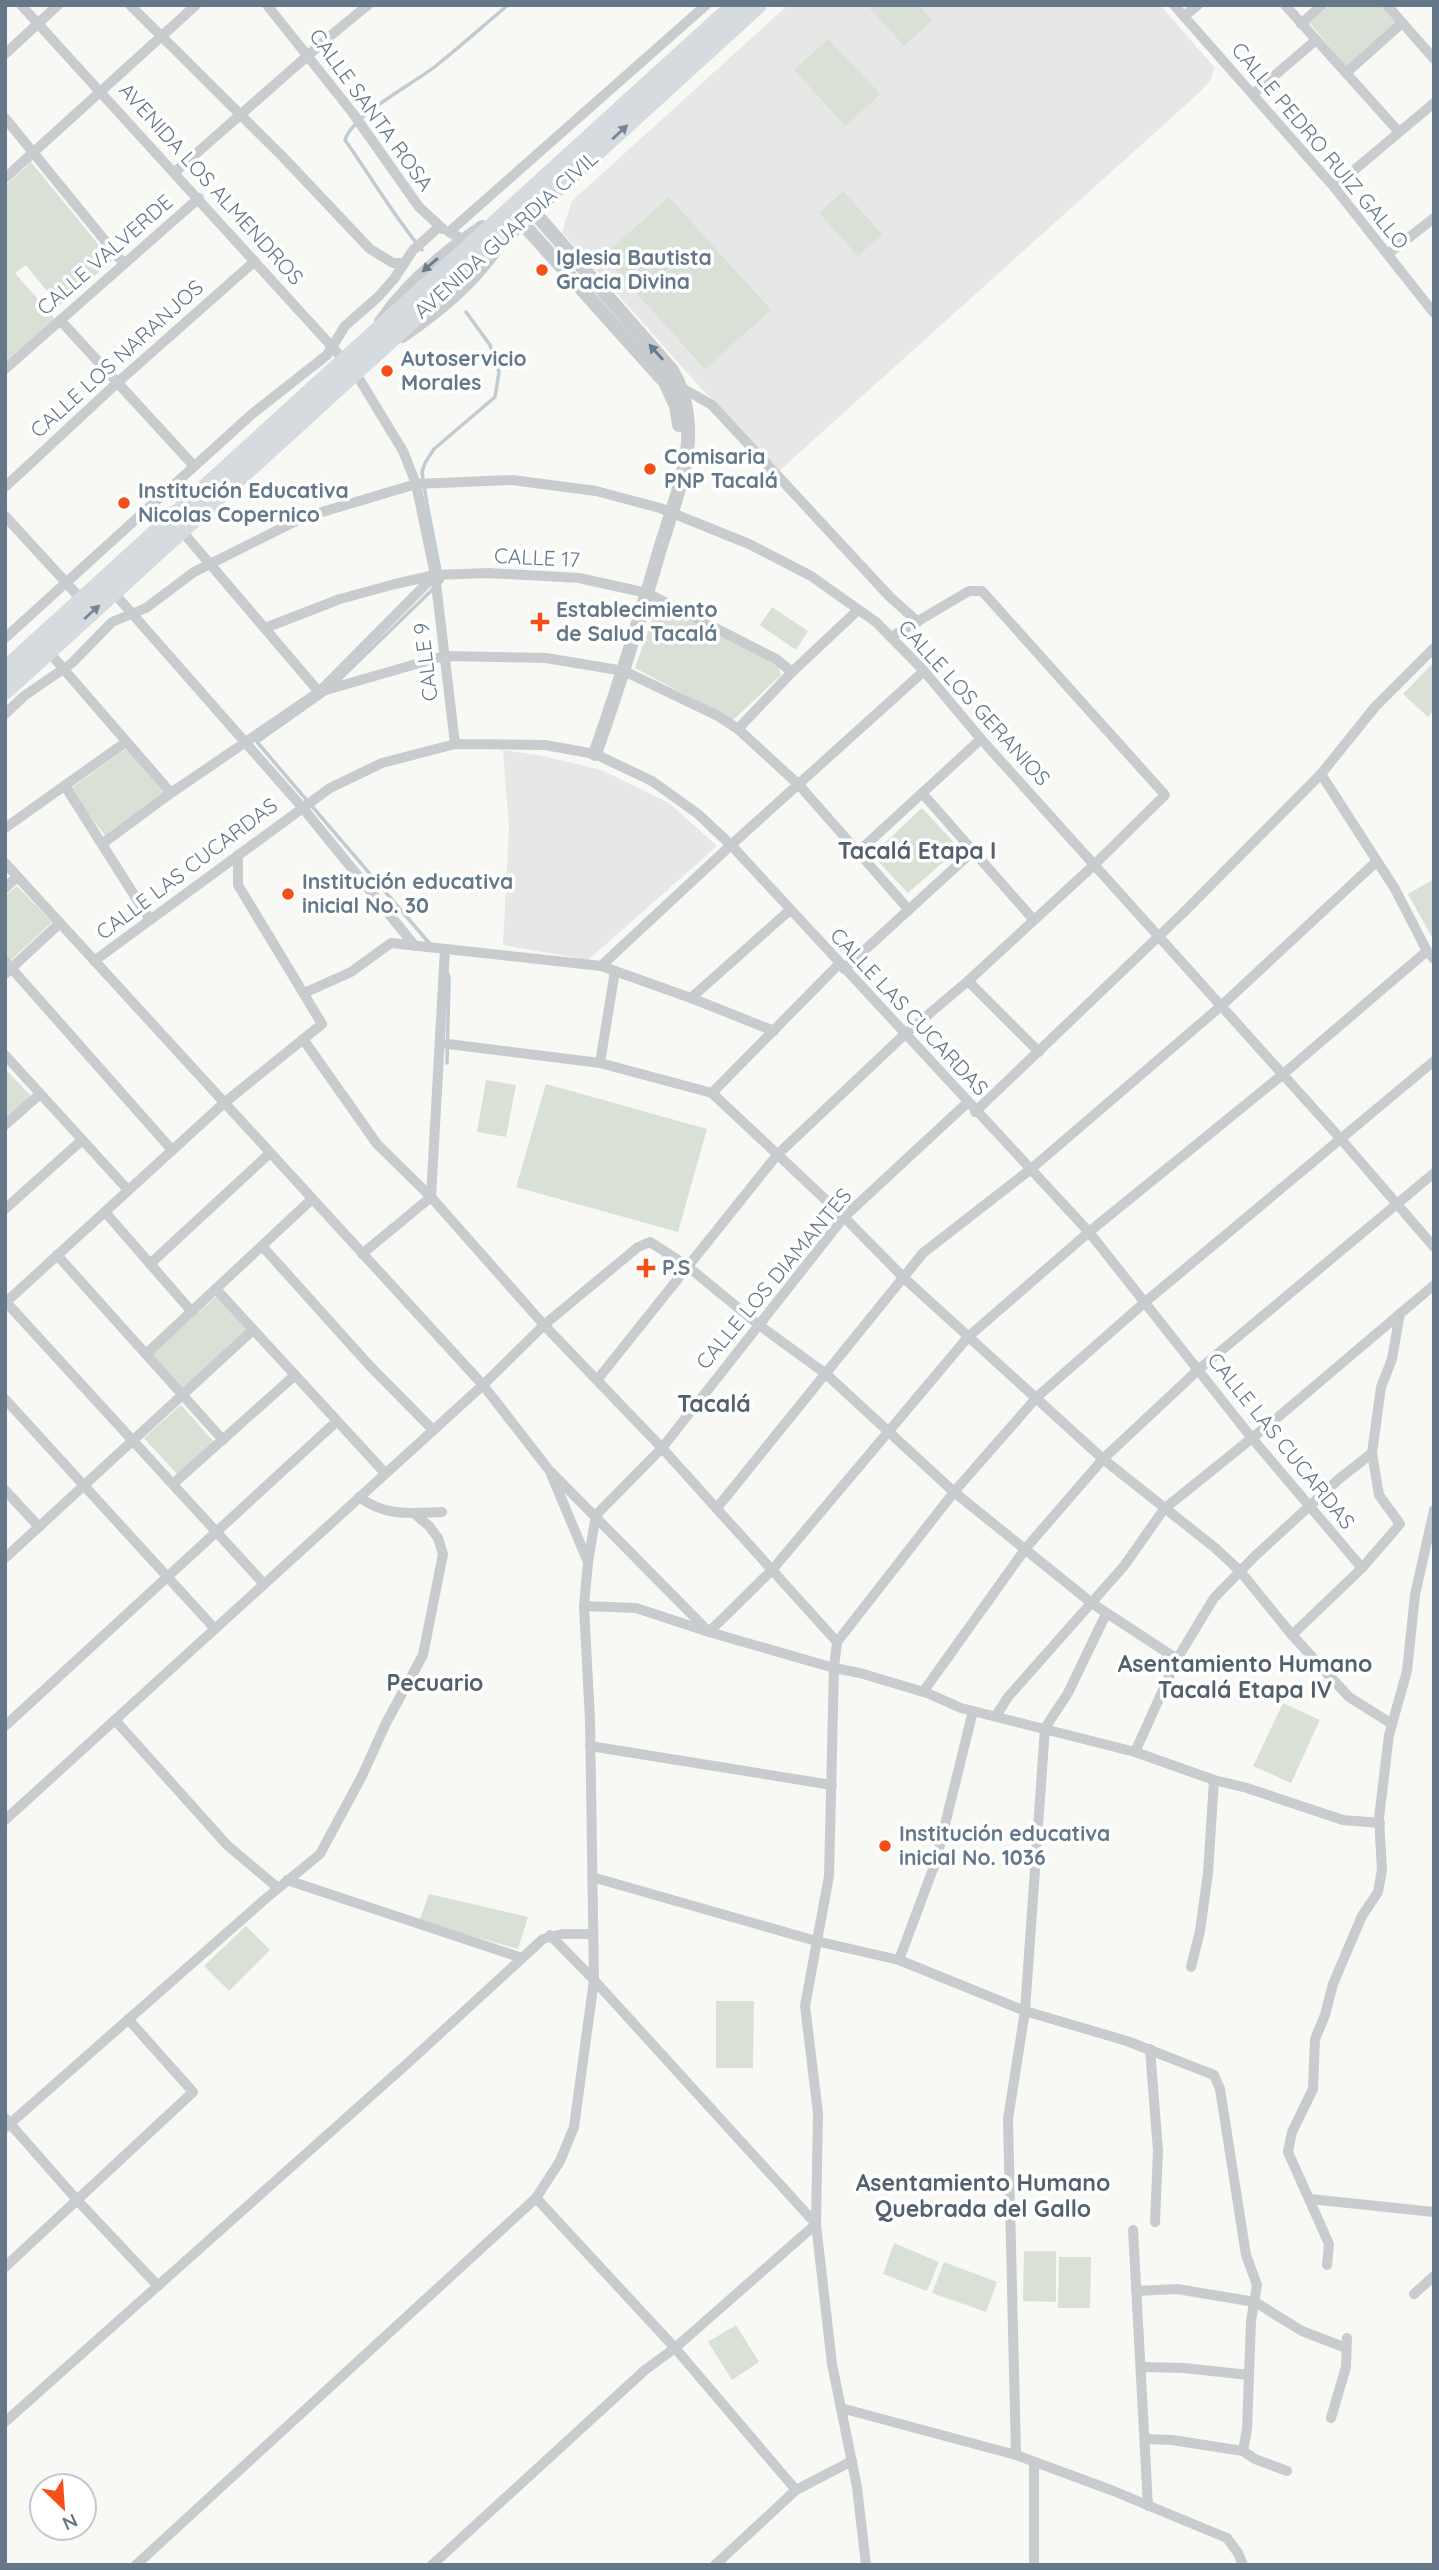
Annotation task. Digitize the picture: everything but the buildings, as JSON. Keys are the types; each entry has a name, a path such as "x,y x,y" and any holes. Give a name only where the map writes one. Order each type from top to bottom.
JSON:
{"highway":[{"name":"AVENIDA GUARDIA CIVIL","path":"518,214 736,5"},
{"name":"AVENIDA GUARDIA CIVIL","path":"5,671 344,361 365,352 757,5"},
{"name":"AVENIDA GUARDIA CIVIL","path":"5,690 181,530 344,361"}],"street":[{"name":"AVENIDA LOS ALMENDROS","path":"21,5 199,198 344,361 403,451 416,484"},
{"path":"5,54 58,5"},
{"path":"130,5 282,156 370,249 393,263 403,262"},
{"path":"5,178 196,5"},
{"name":"CALLE SANTA ROSA","path":"267,5 309,55 419,207 444,230 462,239"},
{"path":"175,172 368,5"},
{"path":"5,638 252,414 344,361 345,326 387,288 403,262 418,245 444,230 706,5"},
{"name":"CALLE PEDRO RUIZ GALLO","path":"1174,5 1334,187 1432,306"},
{"path":"1184,16 1198,5"},
{"path":"1285,5 1399,132"},
{"path":"1301,23 1322,5"},
{"path":"1387,5 1434,59"},
{"path":"1346,73 1402,23"},
{"path":"1253,94 1316,40"},
{"path":"1334,187 1434,103"},
{"path":"5,118 124,264"},
{"name":"CALLE VALVERDE","path":"5,369 199,198"},
{"path":"365,352 381,316 418,275 482,226 518,214 673,386 712,405 890,597 918,622"},
{"path":"1388,254 1434,218"},
{"name":"CALLE LOS NARANJOS","path":"5,487 255,261"},
{"path":"60,320 194,466"},
{"path":"595,754 624,671 672,509 679,423 673,386"},
{"name":"CALLE LOS GERANIOS","path":"5,713 24,696 63,670 112,622 134,614 194,572 302,518 416,484 512,480 596,491 672,509 811,576 891,637 1340,1138 1434,1247"},
{"name":"CALLE 9","path":"416,484 435,575 455,744"},
{"path":"5,516 82,600"},
{"path":"181,530 319,692"},
{"name":"CALLE 17","path":"265,628 340,599 435,575 488,573 579,578 647,593 776,659 792,672"},
{"path":"102,844 171,793 319,692 435,575"},
{"path":"597,1380 686,1265 777,1155 904,1035 968,981 1094,865 1165,795 982,591 969,591 891,637"},
{"path":"114,593 302,807 415,946"},
{"path":"738,729 792,672 858,610"},
{"path":"975,1112 1321,774 1375,707 1434,648"},
{"path":"48,651 171,793"},
{"path":"319,692 444,656 546,658 624,671 718,716 738,729 799,785 909,910"},
{"path":"601,966 924,671"},
{"path":"858,852 981,739"},
{"path":"5,828 126,742"},
{"name":"CALLE LAS CUCARDAS","path":"94,961 302,807 330,788 382,763 455,744 545,745 595,754 652,781 698,814 731,845 975,1112 1031,1168 1089,1233 1251,1437 1362,1569"},
{"path":"709,1632 772,1570 968,1337 1089,1233 1430,955 1395,889 1321,774"},
{"path":"65,786 150,920"},
{"path":"922,793 1033,919"},
{"path":"712,1093 841,967 973,851"},
{"path":"237,855 238,885 322,1024 224,1103 6,1302 264,1584"},
{"path":"717,1508 923,1253 1031,1168 1221,1006 1377,861"},
{"path":"5,863 483,1385 550,1470 709,1632"},
{"path":"5,888 18,877"},
{"path":"691,998 790,910"},
{"path":"60,923 7,968 172,1150"},
{"path":"304,993 351,972 391,943 601,966 774,1031"},
{"path":"362,1254 431,1197 445,949"},
{"path":"600,1063 615,971"},
{"path":"968,981 1039,1052"},
{"path":"303,1039 377,1144 431,1197 544,1325 662,1448 837,1642"},
{"path":"440,1043 600,1063 712,1093 968,1337 1103,1459 1214,1547 1240,1571 1292,1635 1349,1697 1392,1724"},
{"path":"6,1057 128,1191"},
{"path":"866,2565 852,2461 832,2364 816,2224 818,2113 805,2006 829,1876 834,1668 837,1642 954,1492 1037,1397 1144,1303 1434,1061"},
{"path":"5,1125 40,1094"},
{"name":"CALLE LOS DIAMANTES","path":"596,1515 662,1448 844,1217 967,1103"},
{"path":"7,1204 82,1140"},
{"path":"150,1264 270,1153"},
{"path":"923,1692 1026,1548 1103,1459 1198,1370 1434,1173"},
{"path":"146,1354 312,1199"},
{"path":"104,1212 192,1312"},
{"path":"5,1820 483,1385 544,1325 644,1244 650,1242 686,1265 759,1325 826,1374 954,1492 1093,1604 1177,1659"},
{"path":"262,1246 369,1365 433,1430"},
{"path":"57,1255 223,1440"},
{"path":"996,1716 1014,1690 1124,1566 1164,1509 1434,1285"},
{"path":"216,1289 385,1474"},
{"path":"1292,1635 1362,1569 1400,1524 1379,1495 1372,1453 1381,1387 1392,1359 1400,1313"},
{"path":"5,1558 253,1330"},
{"path":"173,1485 294,1376"},
{"path":"5,1399 215,1629"},
{"path":"5,1726 336,1422"},
{"path":"1135,1752 1177,1659 1214,1598 1308,1507 1372,1453"},
{"path":"550,1470 588,1562"},
{"path":"5,1490 39,1527"},
{"path":"359,1497 375,1507 416,1515 442,1512"},
{"path":"1327,2265 1329,2244 1288,2152 1292,2132 1313,2090 1315,2039 1333,1984 1362,1916 1378,1892 1382,1870 1380,1823 1384,1773 1392,1724 1406,1671 1415,1595 1434,1510"},
{"path":"159,2286 7,2123 320,1854 362,1776 386,1723 424,1655 443,1554 438,1538 416,1515"},
{"path":"136,2565 536,2198 560,2161 574,2127 594,1980 590,1746 584,1606 596,1515"},
{"path":"584,1606 636,1608 834,1668 860,1672 973,1711 1135,1752 1343,1820 1380,1823"},
{"path":"1016,2455 1009,2119 1025,2011 1045,1728 1069,1693 1106,1614"},
{"path":"899,1960 936,1861 973,1711"},
{"path":"115,1720 228,1845 278,1888"},
{"path":"590,1746 832,1785"},
{"path":"1191,1967 1200,1931 1208,1873 1214,1780"},
{"path":"592,1877 816,1941 899,1960 1025,2011 1150,2049 1214,2075 1220,2089 1246,2255 1257,2285 1251,2321 1247,2429 1243,2451"},
{"path":"288,1880 522,1958"},
{"path":"5,2423 522,1958 550,1935 593,1934"},
{"path":"550,1935 816,2224"},
{"path":"5,2266 193,2092 128,2019"},
{"path":"1150,2049 1158,2151 1155,2222"},
{"path":"536,2198 675,2347 796,2490"},
{"path":"1310,2200 1434,2212"},
{"path":"432,2565 645,2370 816,2224"},
{"path":"1133,2230 1148,2506"},
{"path":"1414,2294 1434,2276"},
{"path":"1136,2291 1177,2289 1255,2302 1302,2331 1346,2343 1346,2367 1331,2418"},
{"path":"1141,2367 1184,2368 1249,2375"},
{"path":"841,2408 1016,2455 1148,2506 1227,2538 1243,2565"},
{"path":"1145,2439 1172,2440 1243,2451 1255,2459 1287,2471"},
{"path":"715,2565 796,2490 852,2461"},
{"path":"1034,2462 1034,2565"}],"shaded area":[{"path":"788,5 1160,5 1215,68 1210,81 1200,92 779,471 562,232 572,201"},
{"path":"867,5 919,5 932,20 904,46"},
{"path":"1330,5 1381,5 1396,23 1346,67 1310,23"},
{"path":"828,39 880,94 846,126 794,70"},
{"path":"31,162 112,261 59,306 26,265 15,273 55,319 5,362 5,186"},
{"path":"843,191 882,234 858,256 819,213"},
{"path":"669,197 771,310 705,369 603,256"},
{"path":"657,606 735,641 778,666 781,675 733,720 635,668"},
{"path":"772,607 808,631 796,650 760,625"},
{"path":"1434,662 1434,710 1428,717 1403,694"},
{"path":"127,748 164,793 106,837 70,789"},
{"path":"503,750 543,756 601,770 669,803 717,846 588,960 503,945 509,827"},
{"path":"922,808 959,848 908,893 872,855"},
{"path":"1434,879 1434,938 1433,939 1408,894"},
{"path":"17,886 52,922 9,962 5,958 5,896"},
{"path":"5,1069 32,1097 5,1122"},
{"path":"486,1080 516,1085 506,1137 477,1132"},
{"path":"546,1084 707,1129 678,1232 516,1187"},
{"path":"218,1295 249,1329 183,1388 152,1354"},
{"path":"181,1405 214,1442 178,1475 144,1438"},
{"path":"1283,1703 1320,1720 1291,1783 1253,1766"},
{"path":"429,1894 528,1917 518,1949 419,1921"},
{"path":"246,1926 270,1950 229,1991 204,1966"},
{"path":"716,2001 754,2001 753,2068 716,2068"},
{"path":"894,2243 939,2262 927,2291 883,2274"},
{"path":"1024,2251 1056,2251 1056,2302 1023,2301"},
{"path":"1059,2257 1091,2257 1090,2308 1058,2308"},
{"path":"944,2262 997,2282 986,2312 932,2293"},
{"path":"736,2325 759,2362 732,2380 708,2342"}],"waterway":[{"path":"422,250 345,140 350,130 371,110 437,65 508,5"},
{"path":"438,584 442,581 422,472 434,449 495,397 499,372 490,345 466,312"},
{"path":"335,684 433,589"},
{"path":"325,694 257,742 430,944"},
{"path":"447,1063 448,974"}],"place":[{"name":"Iglesia Bautista Gracia Divina","path":"542,270"},
{"name":"Autoservicio Morales","path":"387,371"},
{"name":"Comisaria PNP Tacalá","path":"650,469"},
{"name":"Institución Educativa Nicolas Copernico","path":"124,503"},
{"name":"Establecimiento de Salud Tacalá","path":"540,622"},
{"name":"Institución educativa inicial No. 30","path":"288,894"},
{"name":"P.S","path":"646,1268"},
{"name":"Institución educativa inicial No. 1036","path":"885,1846"}],"district":[{"name":"Tacalá Etapa I","path":"917,851"},
{"name":"Tacalá","path":"714,1404"},
{"name":"Asentamiento Humano Tacalá Etapa IV","path":"1245,1677"},
{"name":"Pecuario","path":"435,1683"},
{"name":"Asentamiento Humano Quebrada del Gallo","path":"983,2196"}]}
